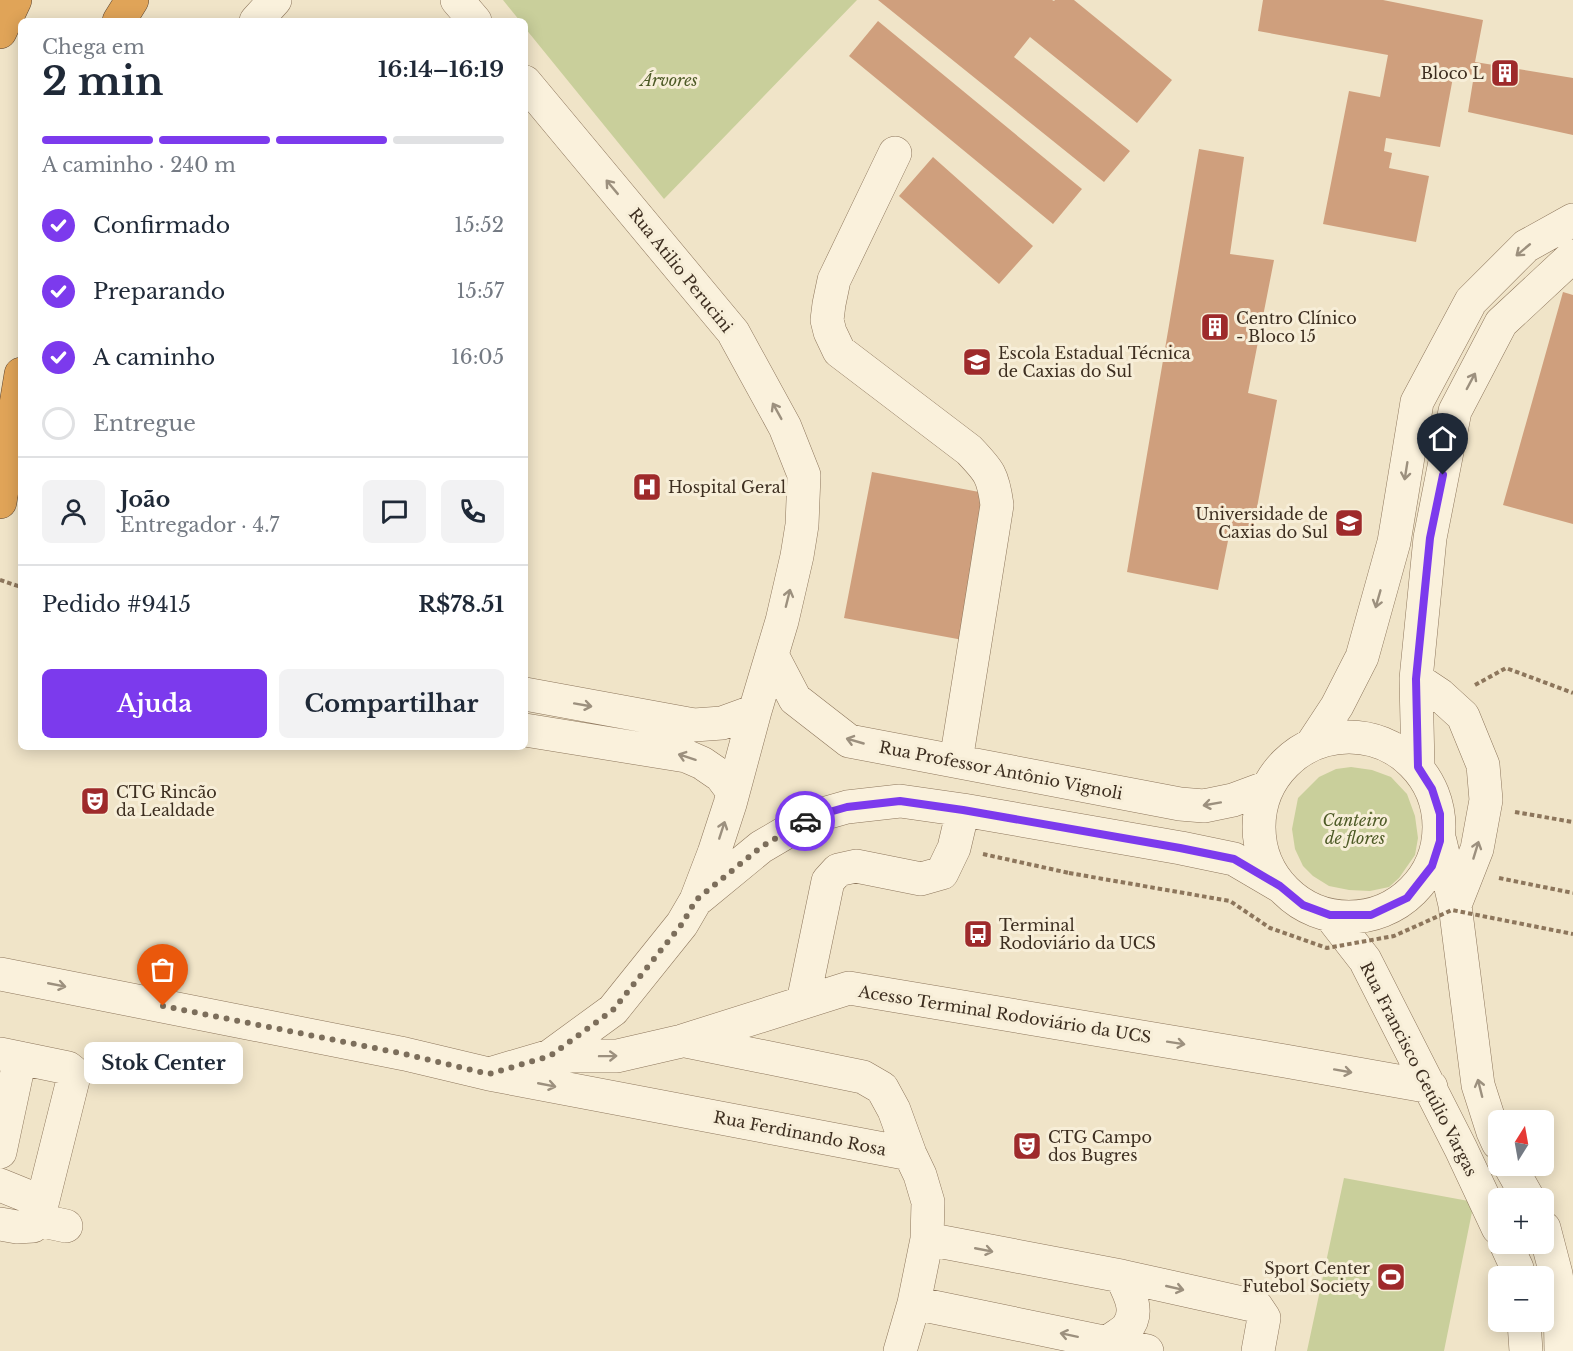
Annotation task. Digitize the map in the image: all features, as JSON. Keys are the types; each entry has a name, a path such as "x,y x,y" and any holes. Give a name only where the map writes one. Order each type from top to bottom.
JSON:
{"highway":[{"path":"0,2 5,0"},
{"path":"0,32 15,0"},
{"path":"121,18 132,0"},
{"path":"0,502 18,407"}],"street":[{"path":"259,18 275,0"},
{"path":"457,0 472,18"},
{"name":"Rua Atilio Perucini","path":"528,86 733,332 785,427 804,475 802,525 783,621 714,853 696,900"},
{"path":"895,153 834,280 828,320 830,332 839,351 969,450 992,476 997,505 956,761"},
{"path":"1312,744 1337,706 1362,657 1394,542 1417,402 1471,301 1526,246 1573,220"},
{"path":"1418,767 1416,679 1430,538 1455,411 1501,323 1573,256"},
{"name":"Rua Professor Antônio Vignoli","path":"772,655 795,699 849,741 1180,804 1204,806 1233,800 1268,787"},
{"path":"1416,679 1440,695 1463,716 1483,765 1486,800 1477,849 1455,905"},
{"path":"528,695 694,725 722,723 755,711"},
{"path":"528,730 686,756 702,763 721,776 733,792"},
{"path":"1280,886 1263,855 1258,820 1268,787 1286,761 1312,744 1342,736 1373,739 1397,750 1418,767 1432,789 1440,814 1440,841 1455,905 1478,1085 1488,1116"},
{"path":"487,1086 550,1056 613,1010 682,924 696,900 761,847 812,817 847,807 900,801 963,810 1234,859 1280,886 1303,905 1330,915 1371,915 1407,898 1432,866 1440,841"},
{"path":"802,1002 828,881 838,870 856,866 921,879 942,873 954,848 963,810"},
{"name":"Rua Francisco Getúlio Vargas","path":"1330,915 1365,960 1431,1087 1488,1207"},
{"name":"Rua Ferdinando Rosa","path":"0,974 405,1054 487,1086 910,1154 920,1175 928,1202 927,1239 914,1303 900,1351"},
{"name":"Acesso Terminal Rodoviário da UCS","path":"550,1056 617,1056 682,1041 849,988 1431,1087"},
{"path":"682,1041 863,1077 882,1088 894,1110 910,1154"},
{"path":"0,1152 10,1056 68,1068 73,1072 49,1216 33,1226 24,1228 0,1224"},
{"path":"0,1185 49,1216"},
{"path":"927,1239 1121,1276 1256,1306 1264,1318 1258,1351"},
{"path":"1551,1254 1559,1297 1561,1351"},
{"path":"1107,1343 1126,1329 1132,1320 1134,1308 1121,1276"},
{"path":"914,1303 1147,1351"},
{"path":"1525,1332 1526,1351"}],"path":[{"path":"0,580 18,586"},
{"path":"1447,701 1506,668 1573,693"},
{"path":"1485,807 1573,822"},
{"path":"1469,870 1514,882 1573,893"},
{"path":"1069,873 1230,901 1270,928 1327,948 1394,936 1452,910 1573,934"}],"green space":[{"name":"Árvores","path":"503,0 857,0 664,199 528,32 528,18 518,18"},
{"name":"Canteiro de flores","path":"1351,767 1372,770 1391,777 1407,794 1415,816 1418,838 1415,855 1399,878 1389,887 1370,891 1329,886 1313,876 1303,866 1295,849 1292,829 1298,798 1319,777 1336,769"},
{"name":"Sport Center Futebol Society","path":"1344,1178 1474,1202 1444,1351 1307,1351"}],"building":[{"path":"878,0 1074,0 1172,80 1137,123 1030,37 1014,57 1130,151 1104,182"},
{"name":"Bloco L","path":"1263,0 1383,0 1483,20 1475,62 1573,78 1573,135 1468,112 1474,75 1454,72 1440,147 1386,138 1384,151 1392,153 1389,168 1429,176 1416,242 1323,224 1349,91 1380,97 1388,55 1258,31"},
{"path":"878,21 1082,189 1053,224 849,56"},
{"name":"Centro Clínico - Bloco 15","path":"1199,149 1244,157 1230,254 1274,260 1248,393 1277,400 1253,529 1231,526 1218,590 1127,572"},
{"path":"933,157 1033,246 999,284 899,196"},
{"path":"1563,292 1573,295 1573,524 1503,505"},
{"path":"872,472 990,494 963,640 844,618"}],"way so far":[{"path":"163,1006 405,1054 489,1074 550,1056 613,1010 682,924 696,900 761,847 805,821"}],"place":[{"name":"Bloco L","path":"1505,73"},
{"name":"Centro Clínico - Bloco 15","path":"1215,327"},
{"name":"Escola Estadual Técnica de Caxias do Sul","path":"977,362"},
{"name":"Hospital Geral","path":"647,487"},
{"name":"Universidade de Caxias do Sul","path":"1349,523"},
{"name":"CTG Rincão da Lealdade","path":"95,801"},
{"name":"Terminal Rodoviário da UCS","path":"978,934"},
{"name":"Stok Center","path":"163,1006"},
{"name":"CTG Campo dos Bugres","path":"1027,1146"},
{"name":"Sport Center Futebol Society","path":"1391,1277"}],"route":[{"path":"805,821 847,807 900,801 963,810 1234,859 1280,886 1303,905 1330,915 1371,915 1407,898 1432,866 1440,841 1440,814 1432,789 1418,767 1416,679 1430,538 1443,475"}]}
